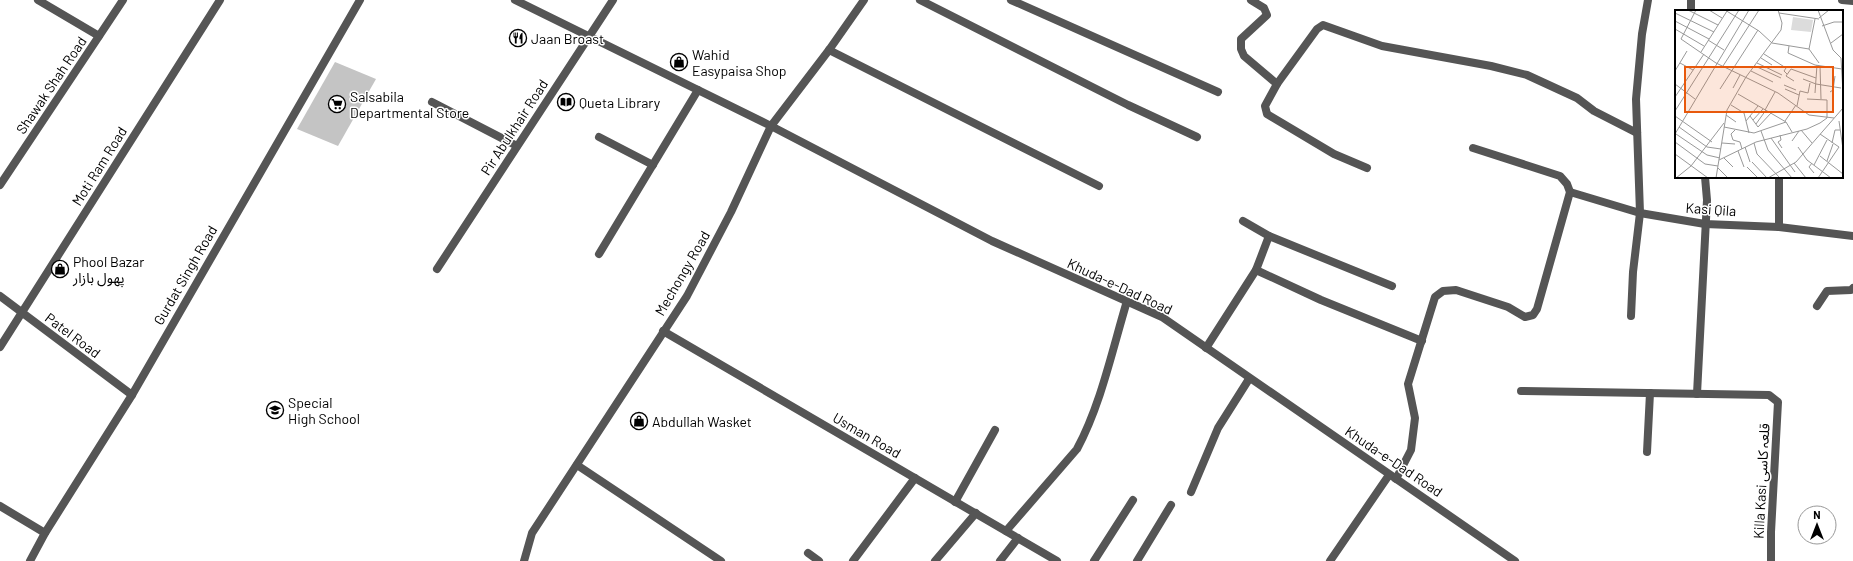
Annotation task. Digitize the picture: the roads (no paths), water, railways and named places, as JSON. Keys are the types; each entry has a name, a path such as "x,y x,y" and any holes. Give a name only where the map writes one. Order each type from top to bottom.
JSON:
{"street":[{"path":"38,0 99,36"},
{"name":"Shawak Shah Road","path":"0,185 123,0"},
{"name":"Moti Ram Road","path":"0,346 220,0"},
{"name":"Gurdat Singh Road","path":"30,561 45,533 132,395 360,0"},
{"name":"Khuda-e-Dad Road","path":"515,0 770,126 992,241 1162,317 1249,379 1515,561"},
{"name":"Pir Abulkhair Road","path":"437,268 613,0"},
{"name":"Mechongy Road","path":"524,561 532,533 687,296 731,212 770,126 829,50 864,0"},
{"path":"920,0 1128,105 1197,137"},
{"path":"1011,0 1218,92"},
{"path":"1251,0 1264,8 1267,15 1241,40 1241,49 1244,56 1277,84"},
{"path":"1631,316 1633,272 1640,213 1636,92 1642,34 1648,0"},
{"path":"1842,0 1853,2"},
{"path":"1367,168 1334,154 1266,114 1265,106 1277,84 1317,28 1324,25 1382,46 1491,66 1527,75 1577,98 1594,111 1637,133"},
{"path":"829,50 1099,186"},
{"path":"599,254 698,90"},
{"path":"432,102 517,146"},
{"path":"599,137 653,165"},
{"path":"1330,561 1411,450 1415,418 1408,384 1435,297 1443,291 1456,290 1508,307 1525,317 1533,315 1538,309 1570,192 1567,184 1560,176 1473,148"},
{"path":"1521,391 1697,394 1707,200 1705,178"},
{"path":"1779,178 1779,227"},
{"name":"Kasi Qila","path":"1570,192 1640,213 1705,224 1779,227 1853,236"},
{"path":"1243,221 1269,236 1392,286"},
{"path":"1206,348 1256,270 1269,236"},
{"path":"1256,270 1322,300 1422,341"},
{"path":"1817,306 1827,291 1851,290 1853,288"},
{"name":"Patel Road","path":"0,296 132,395"},
{"path":"1006,531 1080,445 1093,415 1126,301"},
{"name":"Usman Road","path":"663,331 1057,561"},
{"path":"1191,492 1218,428 1249,379"},
{"path":"1647,452 1650,393"},
{"name":"Killa Kasi قلعہ کاسی","path":"1697,394 1769,395 1778,402 1771,532 1771,561"},
{"path":"955,502 995,430"},
{"path":"577,465 711,558 721,561"},
{"path":"852,561 915,478"},
{"path":"1094,561 1133,500"},
{"path":"1136,561 1171,505"},
{"path":"0,506 45,533"},
{"path":"935,561 976,513"},
{"path":"1000,561 1018,538"},
{"path":"808,553 818,561"}],"place":[{"name":"Jaan Broast","path":"518,38"},
{"name":"Wahid Easypaisa Shop","path":"679,62"},
{"name":"Queta Library","path":"566,102"},
{"name":"Salsabila Departmental Store","path":"337,104"},
{"name":"Phool Bazar پھول بازار","path":"60,269"},
{"name":"Special High School","path":"275,410"},
{"name":"Abdullah Wasket","path":"639,421"}]}
